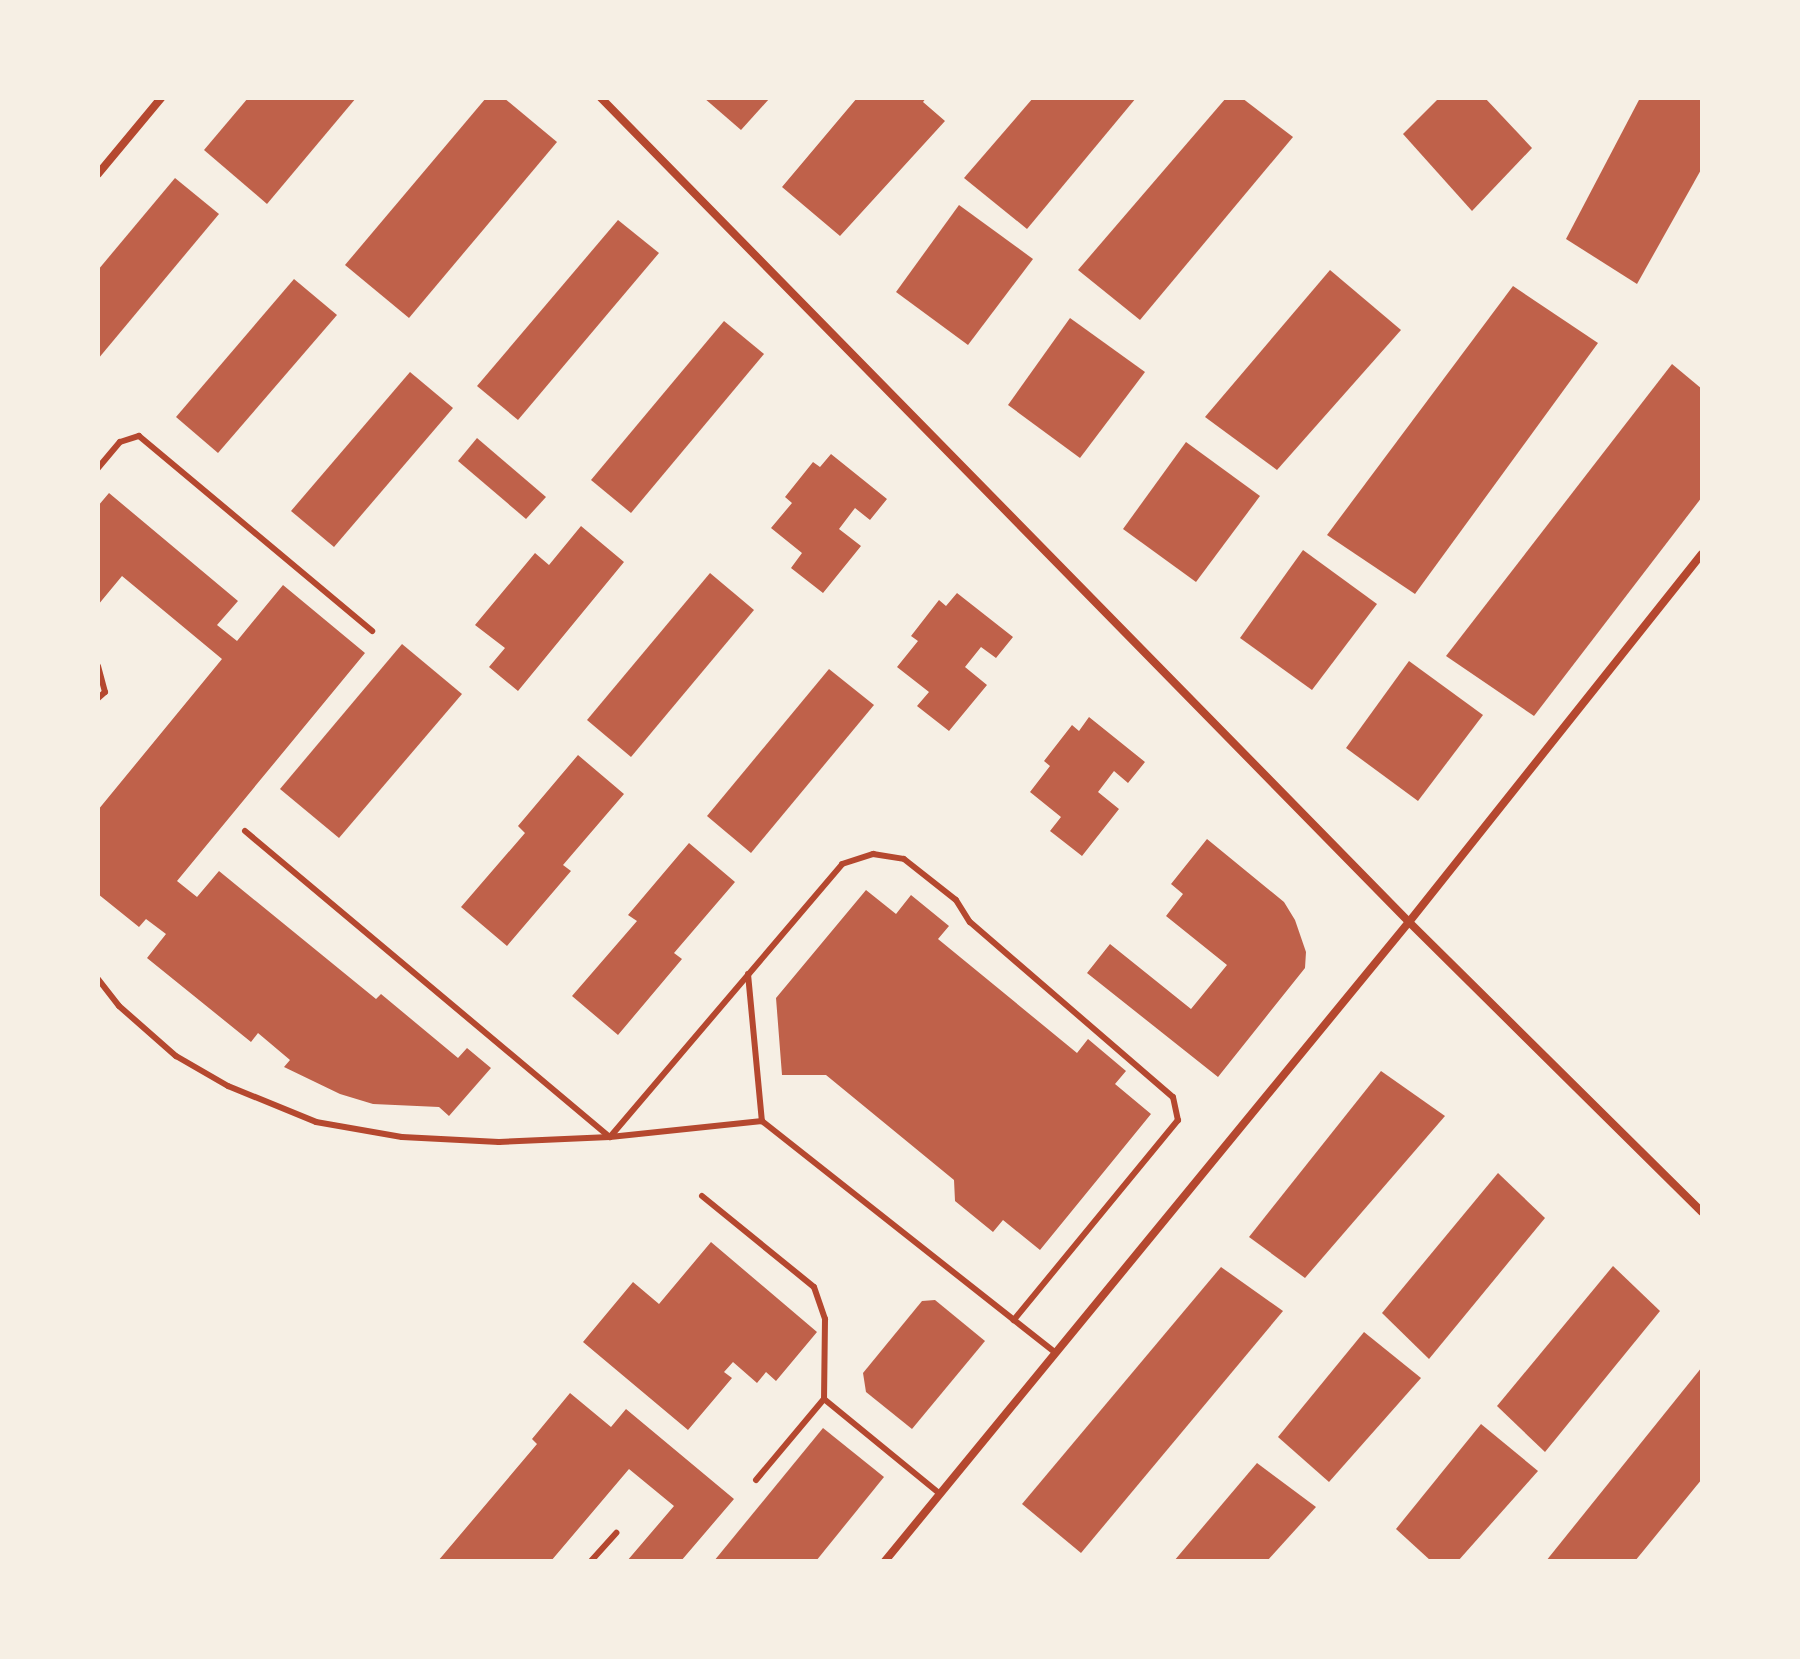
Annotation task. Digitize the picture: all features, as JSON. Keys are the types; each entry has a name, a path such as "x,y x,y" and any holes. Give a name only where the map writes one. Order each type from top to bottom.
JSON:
{"street":[{"path":"98,174 161,98"},
{"path":"601,98 1409,922 1702,1212"},
{"path":"885,1561 1409,922 1702,554"}],"lane":[{"path":"98,468 120,442 139,436 372,631"},
{"path":"98,666 105,692 98,698"},
{"path":"245,831 610,1137"},
{"path":"610,1137 842,864 873,854 904,859 956,900 970,922 1173,1097 1178,1120 1014,1320"},
{"path":"748,974 762,1121"},
{"path":"98,979 119,1006 176,1056 228,1086 316,1122 416,1138 499,1142 610,1137 762,1121 1055,1352"},
{"path":"702,1196 814,1287 825,1319 824,1399 756,1480"},
{"path":"824,1399 940,1494"},
{"path":"591,1561 616,1533"}],"building":[{"path":"248,98 356,98 267,204 204,150"},
{"path":"486,98 504,98 557,142 409,318 345,265"},
{"path":"704,98 770,98 741,130"},
{"path":"857,98 926,98 923,102 945,121 840,236 782,187"},
{"path":"1033,98 1136,98 1027,229 964,178"},
{"path":"1226,98 1242,98 1293,137 1140,320 1078,270"},
{"path":"1439,98 1485,98 1532,148 1472,211 1403,134"},
{"path":"1640,98 1702,98 1702,168 1637,284 1566,239"},
{"path":"175,178 219,214 98,359 98,270"},
{"path":"959,205 1033,259 968,345 896,292"},
{"path":"618,220 659,253 518,420 477,386"},
{"path":"1330,270 1401,330 1277,470 1205,417"},
{"path":"294,279 337,315 218,453 176,417"},
{"path":"1513,286 1598,343 1415,594 1327,535"},
{"path":"1070,318 1145,372 1080,458 1008,405"},
{"path":"724,321 764,354 631,513 591,480"},
{"path":"1672,364 1702,389 1702,497 1534,716 1446,656"},
{"path":"410,372 453,408 334,547 291,511"},
{"path":"477,438 546,497 526,519 458,461"},
{"path":"1186,442 1260,496 1196,582 1123,529"},
{"path":"831,454 887,499 870,520 855,508 839,529 861,546 823,593 791,568 802,553 771,528 792,503 785,497 813,462 820,467"},
{"path":"109,493 238,601 217,625 237,641 283,585 365,653 177,881 197,897 219,871 376,999 381,994 458,1058 467,1048 491,1068 449,1116 439,1107 373,1104 340,1094 284,1067 290,1060 258,1033 251,1042 147,958 166,934 146,919 139,927 98,894 98,810 222,659 122,576 98,605 98,506"},
{"path":"581,526 624,562 518,691 489,667 505,648 475,625 535,553 549,565"},
{"path":"1303,550 1377,604 1312,690 1240,638"},
{"path":"710,573 754,610 631,757 587,720"},
{"path":"957,593 1013,637 996,658 981,647 965,667 987,685 949,731 917,706 929,692 897,667 918,641 911,636 939,600 946,606"},
{"path":"402,644 462,694 339,838 280,789"},
{"path":"1409,661 1483,715 1418,801 1346,748"},
{"path":"829,669 874,705 751,853 707,816"},
{"path":"1089,717 1145,762 1128,783 1114,771 1098,792 1119,809 1082,856 1050,831 1061,817 1030,792 1050,766 1044,761 1072,725 1079,731"},
{"path":"578,755 624,794 563,865 571,871 507,946 461,907 525,833 518,826"},
{"path":"1207,839 1284,902 1295,920 1306,952 1305,968 1218,1077 1087,973 1110,944 1191,1009 1227,965 1166,916 1183,894 1171,884"},
{"path":"689,843 735,882 674,953 682,959 618,1035 572,996 637,921 628,915"},
{"path":"866,890 896,914 911,895 949,926 938,939 1077,1053 1088,1039 1126,1071 1115,1084 1151,1114 1040,1250 1003,1220 993,1232 955,1201 954,1180 826,1075 782,1075 776,998"},
{"path":"1381,1071 1445,1116 1305,1278 1249,1237"},
{"path":"1498,1173 1545,1218 1429,1359 1382,1313"},
{"path":"711,1242 817,1332 776,1381 766,1372 757,1383 733,1362 724,1372 732,1378 688,1430 583,1342 633,1282 659,1304"},
{"path":"1613,1266 1660,1311 1545,1452 1497,1406"},
{"path":"1221,1267 1283,1311 1081,1553 1022,1504"},
{"path":"935,1300 985,1341 912,1429 866,1392 863,1373 922,1301"},
{"path":"1364,1332 1421,1378 1329,1482 1278,1437"},
{"path":"1702,1367 1702,1479 1635,1561 1546,1561"},
{"path":"570,1393 611,1427 626,1409 734,1499 681,1561 627,1561 674,1506 629,1469 551,1561 438,1561 537,1444 532,1439"},
{"path":"1481,1424 1538,1471 1458,1561 1431,1561 1396,1529"},
{"path":"823,1428 884,1477 816,1561 714,1561"},
{"path":"1257,1463 1316,1507 1267,1561 1174,1561"}]}
